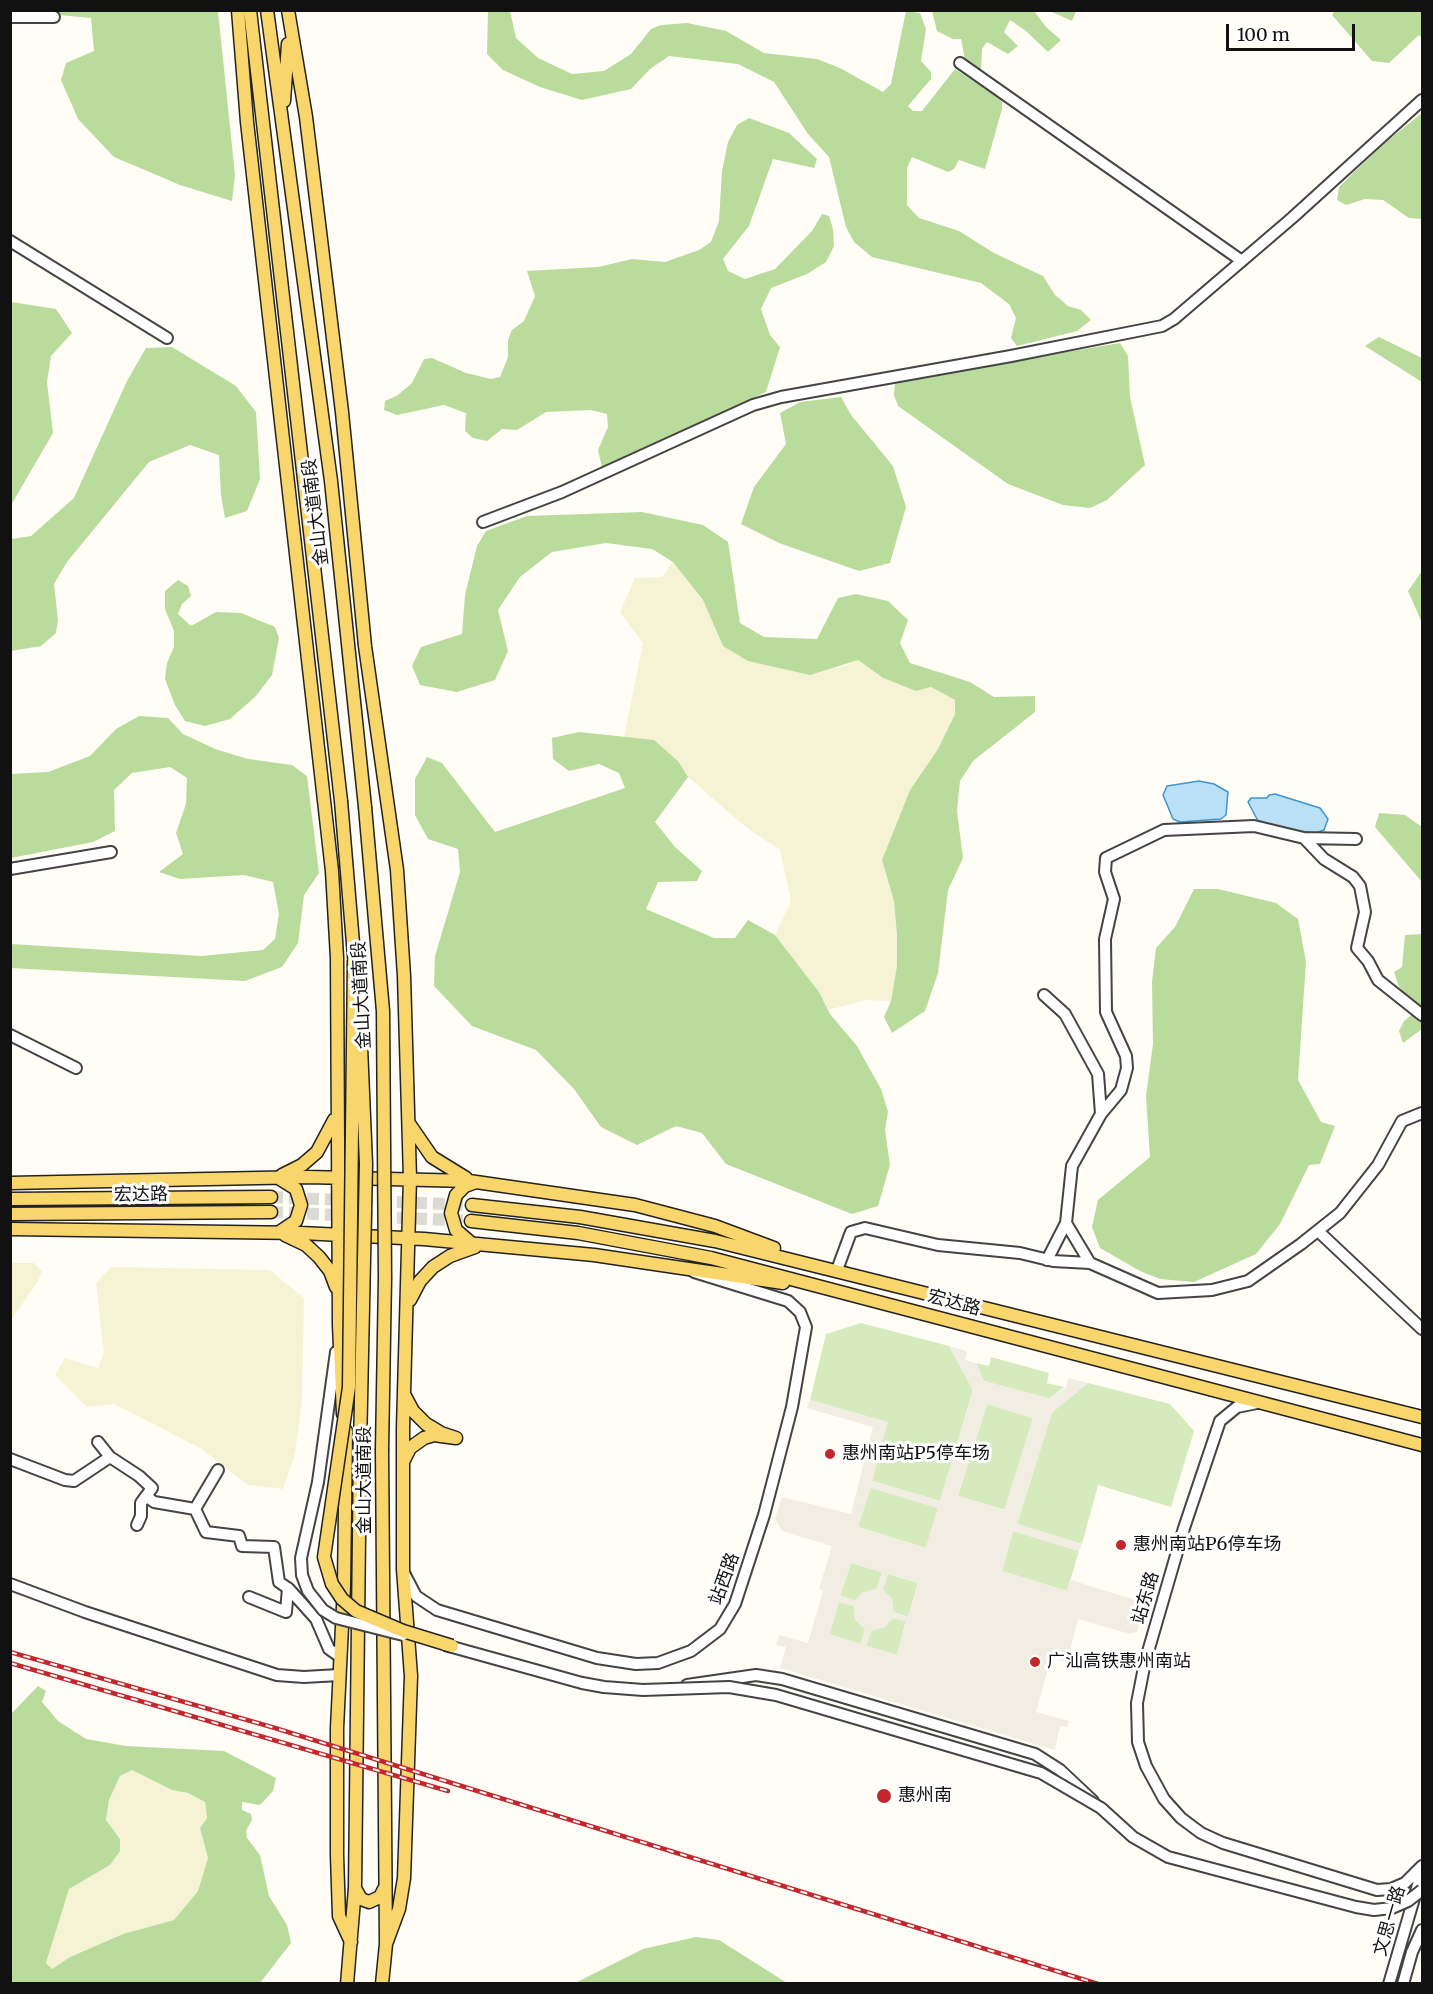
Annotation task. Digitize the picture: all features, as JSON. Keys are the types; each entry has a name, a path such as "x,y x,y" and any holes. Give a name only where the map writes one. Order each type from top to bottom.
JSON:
{"main road":[{"path":"238,10 247,122 332,871 337,958 340,1386 347,1439 343,1516 344,1586 339,1656 338,1904 343,1929 351,1942"},
{"name":"金山大道南段","path":"250,10 308,527 333,718 354,960 366,1164 360,1448 356,1888 347,1983"},
{"name":"金山大道南段","path":"267,10 336,525 383,1011 385,1278 382,1450 386,1944 382,1983"},
{"path":"288,10 306,117 338,377 365,646 397,870 410,1124 403,1465 403,1569 411,1676 407,1836 399,1910 386,1944"},
{"path":"240,26 262,130"},
{"path":"282,126 290,27"},
{"path":"336,525 365,646"},
{"path":"307,640 308,527"},
{"path":"354,960 349,1388 324,1557 332,1584 342,1599 356,1611 403,1631 452,1646"},
{"path":"276,1178 302,1166 317,1152 332,1128 338,1101"},
{"path":"410,1124 419,1142 440,1164 467,1178 482,1182"},
{"path":"274,1232 292,1226 299,1216 302,1205 299,1194 292,1185 276,1178"},
{"path":"10,1183 276,1178 410,1178 482,1182 634,1205 715,1226 817,1265"},
{"path":"481,1245 464,1239 456,1230 451,1213 456,1195 465,1186 482,1182"},
{"name":"宏达路","path":"10,1199 271,1197"},
{"name":"宏达路","path":"472,1205 580,1217 715,1241 1422,1417"},
{"name":"宏达路","path":"10,1214 271,1212"},
{"name":"宏达路","path":"471,1221 578,1233 711,1258 1422,1445"},
{"path":"10,1230 274,1232 408,1238 594,1255 749,1279 812,1284"},
{"path":"274,1232 298,1240 313,1251 330,1271 339,1297"},
{"path":"407,1307 420,1281 434,1267 459,1252 481,1245"},
{"path":"403,1465 410,1448 423,1438 434,1435 456,1438 441,1434 426,1424 413,1411 405,1394"},
{"path":"356,1888 361,1899 369,1902 380,1897 384,1889"}],"street":[{"path":"10,17 54,17"},
{"path":"960,63 1242,261"},
{"path":"483,522 562,492 753,405 781,397 1011,356 1162,326 1174,319 1242,261 1422,100"},
{"path":"10,241 167,338"},
{"path":"1047,1260 1066,1223 1072,1166 1101,1114 1121,1090 1127,1068 1126,1056 1106,1012 1105,939 1114,899 1105,872 1106,858 1164,830 1254,826 1304,838 1356,838"},
{"path":"1304,838 1324,859 1353,876 1360,886 1365,912 1357,948 1368,961 1378,980 1422,1015"},
{"path":"10,869 111,852"},
{"path":"1044,995 1065,1014 1098,1074 1101,1114"},
{"path":"10,1035 76,1068"},
{"path":"837,1270 851,1232 865,1228 938,1245 1020,1252 1047,1260 1090,1263 1158,1293 1212,1290 1248,1281 1340,1213 1378,1166 1393,1132 1402,1121 1422,1113"},
{"path":"1066,1223 1090,1263"},
{"path":"1318,1231 1422,1329"},
{"name":"站西路","path":"403,1569 411,1590 431,1608 546,1645 597,1658 636,1664 658,1663 691,1651 720,1629 735,1604 764,1515 792,1407 806,1327 800,1312 788,1301 711,1280 688,1270"},
{"path":"339,1325 327,1432 301,1558 302,1575 312,1598 329,1614 343,1621 452,1646 582,1683 622,1689 729,1687 776,1695 1041,1773 1101,1808"},
{"name":"站东路","path":"1266,1404 1251,1403 1237,1407 1225,1416 1216,1430 1185,1528 1141,1683 1136,1723 1146,1766 1157,1789 1176,1814 1201,1833 1223,1843 1377,1890 1405,1883 1422,1867"},
{"path":"98,1442 110,1457 140,1476 152,1488 141,1503 141,1516 137,1525"},
{"path":"10,1459 74,1481 110,1457"},
{"path":"195,1509 218,1470"},
{"path":"146,1496 154,1502 195,1509"},
{"path":"195,1509 206,1532 239,1536 243,1546 274,1547 279,1582 288,1588 316,1619 329,1649 339,1656"},
{"path":"10,1584 85,1612 277,1675 304,1677 339,1675"},
{"path":"249,1597 286,1612 288,1588"},
{"path":"675,1687 756,1676 782,1679 1035,1754 1060,1770 1133,1837 1168,1857 1374,1910 1392,1908 1408,1901 1422,1890"},
{"name":"文思一路","path":"1389,1983 1422,1867"},
{"name":"文思一路","path":"1403,1983 1412,1952 1422,1930"}],"shaded area":[{"path":"673,562 703,600 723,646 839,668 858,660 883,678 916,691 931,687 955,700 955,714 938,749 910,790 882,860 894,901 897,935 897,966 891,1001 866,1000 828,1010 819,992 775,935 791,901 780,850 747,828 688,777 678,761 654,740 624,737 643,643 620,612 635,578 662,577"},
{"path":"11,1263 34,1263 42,1271 37,1283 11,1320"},
{"path":"111,1267 270,1270 304,1298 302,1400 295,1454 283,1489 248,1485 200,1448 114,1404 87,1407 55,1375 65,1358 98,1368 104,1353 96,1283"},
{"path":"949,1346 967,1351 965,1360 976,1363 984,1381 1049,1398 1066,1388 1068,1378 1088,1383 1052,1413 1017,1524 1082,1544 1079,1551 1013,1531 1002,1571 1067,1591 1071,1580 1145,1603 1137,1632 1130,1634 1078,1619 1067,1662 1051,1658 1036,1712 1069,1721 1067,1727 1060,1726 1055,1750 780,1668 786,1647 776,1645 779,1635 808,1643 823,1591 819,1589 832,1546 782,1531 775,1519 782,1497 851,1514 873,1427 807,1408 810,1400 888,1422 872,1481 940,1501 973,1390","holes":["987,1404 1033,1418 1004,1510 958,1496","871,1488 938,1508 926,1548 858,1527","851,1563 882,1572 877,1588 862,1593 856,1600 840,1596","888,1574 918,1583 908,1617 894,1612 892,1598 883,1590","839,1602 854,1606 855,1618 865,1629 861,1644 830,1634","893,1618 906,1622 897,1655 866,1646 871,1631 885,1627"]},
{"path":"132,1770 172,1790 188,1793 205,1802 207,1818 200,1828 208,1857 198,1891 174,1920 123,1934 70,1957 52,1969 46,1963 69,1889 110,1865 120,1839 106,1820 109,1800 120,1776"}],"green space":[{"path":"1335,10 1422,11 1422,38 1419,35 1389,63 1372,61 1332,15"},
{"path":"59,11 218,11 235,175 232,201 180,185 114,157 78,119 61,80 66,63 94,51 91,18 59,15"},
{"path":"488,11 510,11 516,38 538,58 572,74 604,71 631,54 651,29 661,25 687,23 726,31 764,53 817,59 840,68 883,92 891,84 906,11 920,13 926,29 921,61 931,72 931,79 908,106 913,111 922,111 955,69 1002,100 1002,109 985,169 959,160 954,169 948,172 912,157 907,168 907,205 919,218 959,231 994,253 1043,276 1055,295 1068,306 1081,310 1091,320 1077,331 1017,346 1011,338 1016,318 1009,304 981,283 872,257 854,242 846,227 829,157 808,134 774,82 738,64 669,56 650,69 631,89 582,100 540,87 503,70 487,54"},
{"path":"932,11 1034,11 1046,27 1061,40 1048,52 1026,31 1010,20 1004,32 1018,46 1008,54 987,42 982,49 981,71 965,60 961,39 953,39 937,31"},
{"path":"1050,11 1076,11 1072,21"},
{"path":"1422,113 1422,219 1409,218 1383,200 1365,199 1346,205 1337,200 1339,187 1386,142"},
{"path":"749,118 789,133 817,159 814,168 773,159 749,226 723,259 728,271 745,279 775,269 812,231 822,214 829,216 833,229 834,246 826,262 807,274 771,288 761,309 770,335 780,347 766,392 602,467 598,450 608,427 607,414 591,410 546,412 517,430 502,429 487,441 473,438 465,431 466,413 444,405 397,415 384,410 385,401 398,395 412,383 424,359 432,358 466,373 491,379 500,377 508,357 508,340 512,330 524,321 535,296 527,271 598,267 632,259 665,262 699,250 711,242 719,221 722,171 728,142 737,125"},
{"path":"11,302 56,309 72,333 51,356 47,382 53,433 11,505"},
{"path":"1379,337 1422,358 1422,382 1365,346"},
{"path":"1120,343 1128,356 1130,397 1145,465 1107,500 1090,508 1063,505 1008,484 898,406 894,395 895,381"},
{"path":"172,347 236,386 256,412 260,479 247,511 225,518 221,495 219,455 190,445 149,462 67,562 54,584 58,620 56,633 41,646 11,651 11,539 31,536 74,498 127,381 146,348"},
{"path":"841,397 851,415 893,466 906,507 890,563 859,571 779,543 741,524 754,487 786,444 780,413 800,402"},
{"path":"642,512 703,525 728,542 740,623 764,637 817,639 838,598 856,594 888,601 908,620 900,643 910,663 970,682 994,697 1035,696 1035,712 973,761 960,781 957,811 963,858 948,890 938,973 925,1011 892,1033 884,1017 891,1001 897,966 897,935 894,901 882,860 910,790 938,749 955,714 955,700 931,687 916,691 883,678 858,660 810,675 748,661 723,646 703,600 673,562 652,549 606,543 552,552 520,577 498,610 508,651 495,680 457,692 420,685 412,666 421,647 462,634 465,595 477,546 486,531 527,516"},
{"path":"1422,571 1422,623 1408,591"},
{"path":"178,580 188,586 191,596 182,604 178,614 191,626 216,612 241,613 275,627 279,638 272,675 255,697 230,719 205,726 185,721 175,705 165,679 167,663 174,647 174,631 165,609 165,591"},
{"path":"139,716 168,718 183,734 215,749 248,759 292,765 307,776 319,873 304,895 298,943 282,967 245,981 11,968 11,944 202,956 263,950 275,939 279,914 273,882 244,875 180,879 159,872 183,854 176,833 186,804 187,778 170,767 132,773 114,790 115,831 93,842 11,858 11,774 48,772 90,756 116,729"},
{"path":"579,732 654,740 678,761 688,777 655,822 675,847 702,871 697,881 658,882 646,909 714,938 735,938 748,920 775,935 819,992 830,1014 857,1046 881,1089 888,1112 885,1130 890,1165 878,1206 852,1214 726,1164 702,1133 676,1126 637,1145 601,1127 574,1089 536,1050 472,1026 434,986 435,956 460,872 458,849 428,839 415,815 415,779 427,757 442,763 495,832 625,788 619,773 599,764 569,771 553,759 552,738"},
{"path":"1379,813 1405,815 1422,827 1422,882 1375,827"},
{"path":"1194,889 1218,889 1276,903 1298,919 1306,962 1298,1080 1321,1122 1335,1126 1320,1164 1309,1165 1280,1224 1256,1254 1194,1282 1160,1279 1140,1271 1100,1248 1092,1227 1098,1200 1150,1157 1146,1096 1153,1044 1152,982 1156,948 1175,927"},
{"path":"1422,934 1422,1029 1403,1043 1399,1031 1404,1021 1419,1009 1399,987 1394,972 1402,967 1405,935"},
{"path":"861,1323 949,1346 973,1390 940,1501 872,1481 887,1422 810,1400 826,1334"},
{"path":"991,1357 1049,1373 1047,1383 1064,1387 1049,1399 984,1381 976,1363 989,1366"},
{"path":"1088,1383 1170,1404 1194,1431 1171,1507 1098,1485 1082,1544 1017,1524 1052,1412"},
{"path":"987,1404 1033,1418 1005,1510 958,1496"},
{"path":"870,1487 938,1508 926,1548 858,1527"},
{"path":"1013,1531 1079,1551 1067,1591 1002,1571"},
{"path":"851,1563 882,1572 877,1589 862,1593 856,1601 840,1596"},
{"path":"888,1574 918,1583 908,1617 894,1612 882,1590"},
{"path":"839,1602 854,1606 855,1619 865,1629 861,1644 829,1635"},
{"path":"893,1618 906,1621 897,1655 866,1646 871,1630"},
{"path":"38,1686 46,1691 42,1702 58,1721 86,1739 126,1746 224,1751 276,1778 273,1791 260,1805 242,1802 242,1810 251,1814 252,1820 246,1831 247,1838 260,1855 269,1896 287,1925 291,1943 260,1983 11,1983 11,1714","holes":["132,1770 172,1790 188,1793 205,1802 207,1818 200,1828 208,1858 198,1891 174,1920 123,1934 70,1957 52,1969 46,1963 69,1889 110,1865 120,1851 120,1839 106,1820 109,1800 120,1776"]},
{"path":"696,1937 719,1940 787,1983 575,1983 643,1949"}],"water":[{"path":"1199,781 1214,784 1228,792 1226,815 1221,819 1180,822 1173,819 1163,795 1167,786"},
{"path":"1275,794 1320,808 1328,819 1324,830 1316,833 1288,830 1258,821 1248,802 1251,798 1267,798"}],"tunnel":[{"path":"271,1197 472,1205"},
{"path":"271,1212 471,1221"}],"railway":[{"path":"10,1652 275,1728 1098,1984"},
{"path":"10,1663 448,1791"}],"place":[{"name":"惠州南站P5停车场","path":"830,1454"},
{"name":"惠州南站P6停车场","path":"1121,1545"},
{"name":"广汕高铁惠州南站","path":"1035,1662"},
{"name":"惠州南","path":"884,1796"}]}
